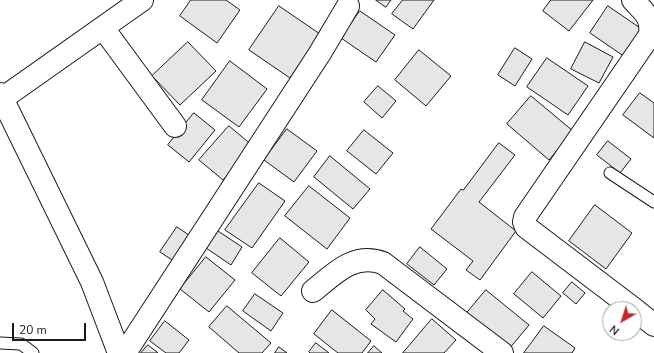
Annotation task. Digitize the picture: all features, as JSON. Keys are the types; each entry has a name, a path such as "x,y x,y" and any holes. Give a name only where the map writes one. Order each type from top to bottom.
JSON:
{"street":[{"path":"119,353 92,282 1,96 142,0"},
{"path":"623,301 526,227 524,222 525,217 650,35 651,25 649,17 633,0"},
{"path":"125,353 320,53 348,6"},
{"path":"103,28 175,126"},
{"path":"313,291 339,270 363,259 374,259 383,263 502,353"},
{"path":"642,315 654,324"}],"lane":[{"path":"610,173 654,202"},
{"path":"0,343 21,344 33,353"}],"building":[{"path":"191,0 226,0 240,10 217,43 180,16"},
{"path":"376,0 391,0 386,7"},
{"path":"403,0 434,0 413,29 392,14"},
{"path":"551,0 593,0 569,31 543,11"},
{"path":"279,6 320,34 290,78 249,50"},
{"path":"608,6 643,30 625,57 590,33"},
{"path":"360,11 395,35 376,62 341,38"},
{"path":"188,42 216,71 180,105 152,76"},
{"path":"585,42 613,57 599,83 571,69"},
{"path":"515,48 532,59 515,86 498,75"},
{"path":"419,50 451,76 426,106 395,80"},
{"path":"547,58 588,86 568,115 527,87"},
{"path":"230,61 267,89 239,127 202,100"},
{"path":"378,86 396,101 382,118 364,102"},
{"path":"640,93 654,103 654,138 623,115"},
{"path":"531,96 573,131 549,160 507,124"},
{"path":"194,113 215,130 189,162 168,145"},
{"path":"229,126 253,146 223,180 199,160"},
{"path":"287,129 317,151 294,182 264,160"},
{"path":"364,130 393,153 376,174 347,151"},
{"path":"608,141 631,159 620,173 597,155"},
{"path":"499,143 515,155 479,202 516,231 480,280 466,270 473,261 431,229 461,189 463,190"},
{"path":"330,156 370,189 353,209 314,177"},
{"path":"259,183 285,201 252,248 225,230"},
{"path":"309,186 350,218 327,249 285,216"},
{"path":"595,205 632,233 606,269 569,241"},
{"path":"177,227 192,237 175,262 160,252"},
{"path":"215,229 242,247 231,265 203,246"},
{"path":"280,238 309,262 281,296 252,273"},
{"path":"420,247 447,269 434,285 407,264"},
{"path":"206,257 235,280 209,312 180,289"},
{"path":"532,272 561,296 543,318 514,294"},
{"path":"572,282 585,293 576,304 563,293"},
{"path":"383,290 405,309 403,311 413,319 396,342 371,324 375,319 366,310"},
{"path":"486,290 529,325 509,349 466,314"},
{"path":"255,294 283,313 271,331 243,311"},
{"path":"227,306 271,343 262,353 239,353 209,327"},
{"path":"332,310 371,341 362,353 338,353 314,334"},
{"path":"432,319 456,340 444,353 403,353"},
{"path":"165,321 189,340 179,353 166,353 150,341"},
{"path":"544,326 575,348 572,353 524,353"},
{"path":"316,343 329,353 310,353 309,352"},
{"path":"148,345 158,353 141,353"},
{"path":"374,346 382,353 368,353"},
{"path":"279,347 287,353 275,353"}]}
